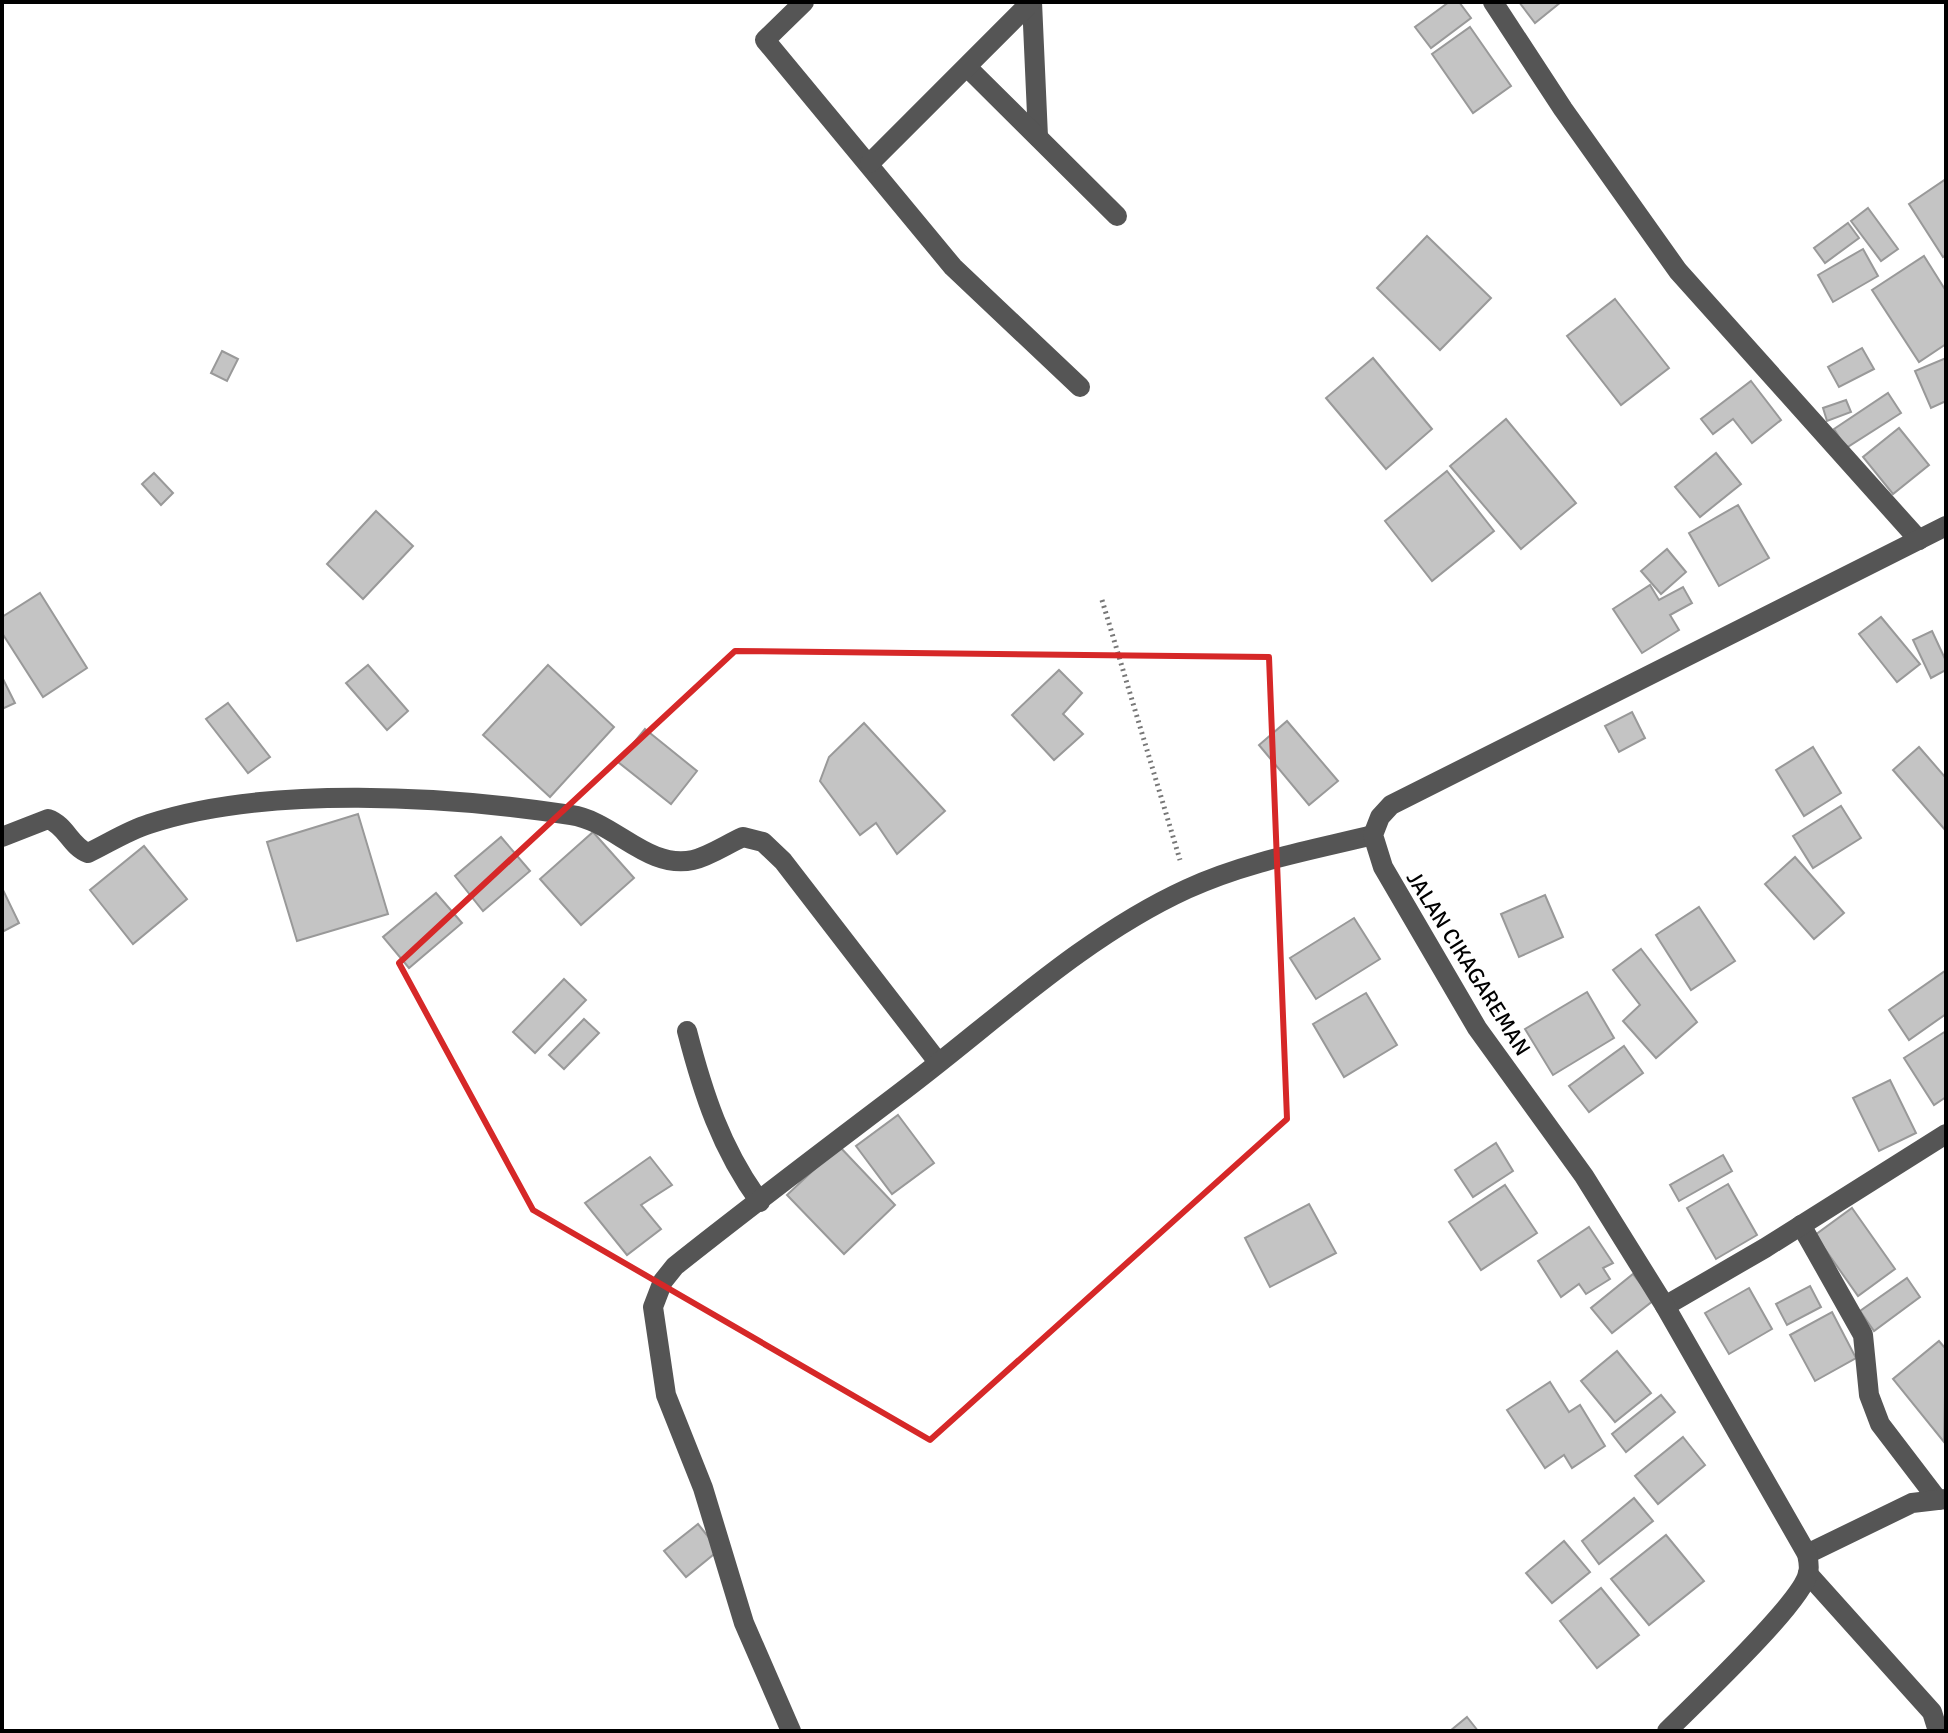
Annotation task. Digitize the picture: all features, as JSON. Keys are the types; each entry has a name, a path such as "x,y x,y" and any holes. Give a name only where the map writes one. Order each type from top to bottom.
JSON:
{"street":[{"path":"804,2 765,40 870,163 953,267 1080,387"},
{"path":"870,163 1032,2"},
{"path":"1032,2 1038,137"},
{"path":"1493,2 1563,109 1678,271 1919,540"},
{"path":"967,67 1117,216"},
{"path":"791,1731 744,1623 703,1488 666,1395 653,1320 657,1293 675,1266 760,1202 839,1136 1094,945 1189,888 1281,857 1373,835 1380,817 1391,805 1946,526"},
{"path":"2,837 48,819 58,823 80,849 88,853 150,823 214,809 375,797 575,815 624,837 654,857 674,861 694,860 743,837 763,842 783,861 938,1062"},
{"name":"JALAN CIKAGAREMAN","path":"1373,835 1383,867 1477,1028 1584,1176 1665,1306 1808,1564 1932,1712 1938,1731"},
{"path":"687,1031 711,1116 731,1159 760,1202"},
{"path":"1665,1306 1946,1134"},
{"path":"1801,1225 1863,1335 1869,1395 1880,1424 1942,1500"},
{"path":"1667,1731 1745,1653 1798,1592 1808,1564 1912,1503 1942,1500"}],"path":[{"path":"1102,600 1189,888"}],"highlighted area":[{"path":"735,651 1269,657 1287,1119 930,1440 533,1210 399,963"}],"building":[{"path":"1449,2 1459,2 1471,18 1431,48 1415,27"},
{"path":"1519,2 1561,2 1535,23"},
{"path":"1470,27 1511,86 1473,113 1432,54"},
{"path":"1946,179 1946,255 1943,257 1909,204"},
{"path":"1868,208 1898,249 1881,261 1851,221"},
{"path":"1848,223 1859,238 1825,263 1814,248"},
{"path":"1427,236 1491,298 1440,350 1377,288"},
{"path":"1863,249 1878,276 1833,302 1818,275"},
{"path":"1924,256 1946,291 1946,344 1919,362 1872,290"},
{"path":"1615,299 1669,368 1621,405 1567,336"},
{"path":"1862,348 1874,369 1839,387 1828,367"},
{"path":"222,351 238,359 227,381 211,373"},
{"path":"1373,358 1432,429 1386,469 1326,398"},
{"path":"1946,358 1946,401 1931,408 1915,371"},
{"path":"1751,381 1781,420 1752,443 1733,419 1713,434 1701,419"},
{"path":"1888,393 1901,413 1846,448 1834,429"},
{"path":"1846,400 1851,412 1827,421 1823,408"},
{"path":"1506,419 1576,503 1521,549 1450,466"},
{"path":"1899,428 1929,465 1893,494 1863,457"},
{"path":"1716,453 1741,484 1700,517 1675,487"},
{"path":"1447,471 1494,531 1432,581 1385,521"},
{"path":"154,473 173,493 161,505 142,484"},
{"path":"1738,505 1769,558 1719,586 1689,533"},
{"path":"376,511 413,546 363,599 327,564"},
{"path":"1667,549 1686,572 1661,594 1641,571"},
{"path":"1650,585 1659,600 1683,587 1692,603 1670,615 1679,630 1642,653 1613,609"},
{"path":"40,593 87,668 43,697 2,633 2,617"},
{"path":"1881,617 1920,664 1897,682 1859,634"},
{"path":"1932,631 1946,661 1946,670 1931,678 1913,640"},
{"path":"368,665 408,711 387,730 346,683"},
{"path":"548,665 614,727 550,797 483,735"},
{"path":"1059,670 1082,693 1063,714 1083,734 1054,760 1012,715"},
{"path":"2,677 15,703 2,709"},
{"path":"228,703 270,757 248,773 206,719"},
{"path":"1632,712 1645,738 1619,752 1605,726"},
{"path":"1287,721 1338,781 1309,805 1259,745"},
{"path":"864,723 945,811 897,854 876,823 860,835 820,781 829,757"},
{"path":"645,729 697,771 671,804 618,762"},
{"path":"1813,747 1841,793 1804,816 1776,770"},
{"path":"1919,747 1946,778 1946,831 1893,770"},
{"path":"1841,806 1861,838 1813,868 1793,836"},
{"path":"358,814 388,914 297,941 267,842"},
{"path":"593,832 634,878 581,925 540,879"},
{"path":"501,837 530,871 483,911 455,876"},
{"path":"144,846 187,899 133,944 90,890"},
{"path":"1795,857 1844,913 1814,939 1765,884"},
{"path":"2,888 19,923 2,932"},
{"path":"436,893 462,923 409,968 383,937"},
{"path":"1545,895 1563,937 1519,957 1501,914"},
{"path":"1699,907 1735,961 1691,990 1656,935"},
{"path":"1354,918 1380,959 1316,999 1290,958"},
{"path":"1641,949 1697,1022 1656,1058 1623,1021 1640,1005 1613,970"},
{"path":"1945,971 1946,1014 1909,1040 1889,1010"},
{"path":"564,979 586,1000 535,1053 513,1032"},
{"path":"1587,992 1614,1038 1553,1075 1525,1029"},
{"path":"1366,993 1397,1045 1344,1077 1313,1024"},
{"path":"584,1019 599,1033 564,1069 549,1055"},
{"path":"1946,1031 1946,1097 1934,1105 1904,1058"},
{"path":"1624,1046 1643,1073 1589,1112 1569,1086"},
{"path":"1890,1080 1916,1133 1879,1151 1853,1098"},
{"path":"898,1115 934,1163 892,1194 856,1146"},
{"path":"1496,1143 1513,1171 1473,1197 1455,1170"},
{"path":"839,1146 895,1205 844,1254 787,1195"},
{"path":"1723,1155 1732,1171 1679,1201 1670,1185"},
{"path":"650,1157 672,1185 641,1205 661,1229 627,1255 585,1203"},
{"path":"1728,1184 1757,1235 1716,1259 1687,1208"},
{"path":"1505,1185 1537,1233 1481,1270 1449,1222"},
{"path":"1309,1204 1336,1253 1270,1287 1245,1238"},
{"path":"1852,1208 1895,1269 1858,1296 1815,1235"},
{"path":"1589,1227 1613,1263 1603,1268 1610,1279 1586,1294 1579,1284 1561,1297 1538,1261"},
{"path":"1633,1274 1654,1300 1612,1333 1591,1308"},
{"path":"1907,1278 1920,1297 1874,1331 1860,1311"},
{"path":"1810,1286 1821,1307 1787,1325 1776,1304"},
{"path":"1749,1288 1772,1329 1729,1354 1705,1313"},
{"path":"1832,1312 1856,1358 1815,1381 1790,1335"},
{"path":"1939,1341 1946,1349 1944,1442 1893,1379"},
{"path":"1617,1351 1651,1393 1615,1422 1581,1381"},
{"path":"1550,1382 1569,1412 1580,1405 1605,1446 1572,1468 1564,1455 1545,1468 1507,1410"},
{"path":"1661,1395 1675,1412 1626,1452 1612,1434"},
{"path":"1683,1437 1705,1465 1658,1504 1635,1476"},
{"path":"1634,1498 1653,1521 1599,1564 1582,1541"},
{"path":"698,1524 719,1550 686,1577 664,1551"},
{"path":"1666,1535 1704,1581 1649,1625 1611,1579"},
{"path":"1564,1541 1590,1572 1552,1603 1526,1573"},
{"path":"1601,1588 1639,1635 1597,1668 1560,1621"},
{"path":"1467,1717 1478,1731 1450,1731"}]}
